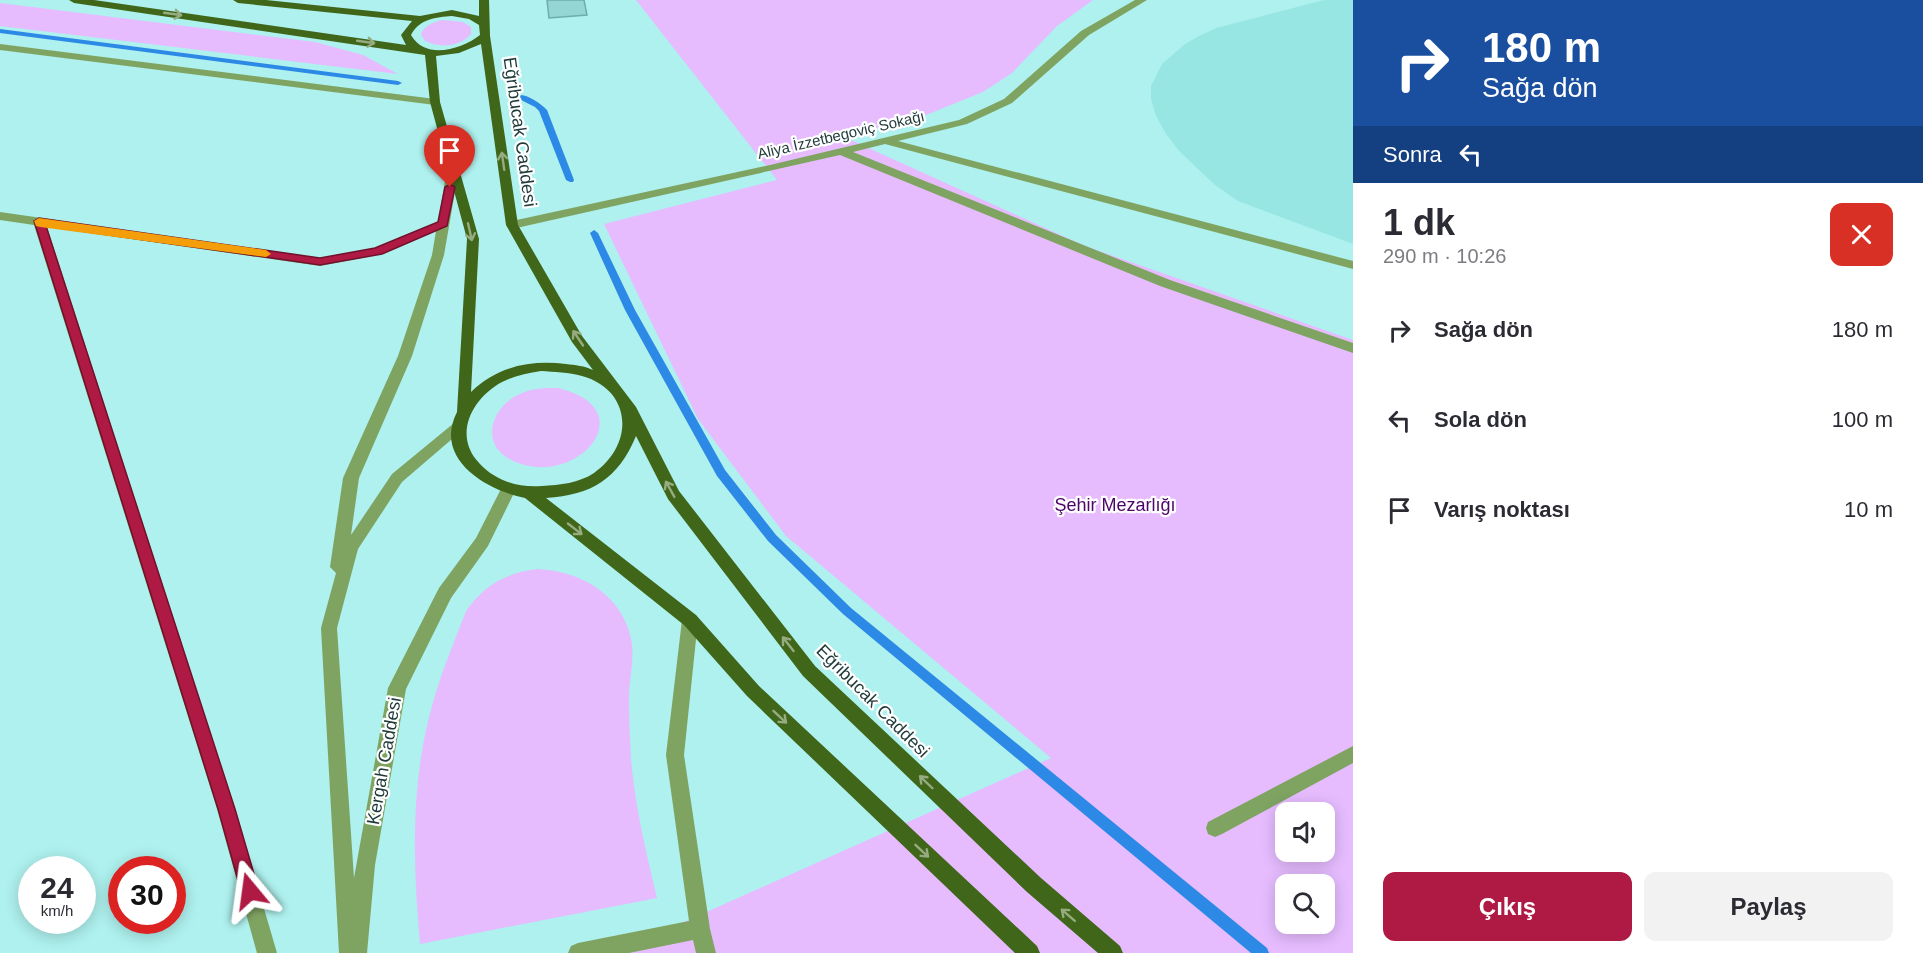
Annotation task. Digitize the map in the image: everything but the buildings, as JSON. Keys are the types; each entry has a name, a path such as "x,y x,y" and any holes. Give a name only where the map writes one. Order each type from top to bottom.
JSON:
{"main road":[{"path":"74,0 425,51 464,50 474,46 485,30 479,20 462,14 427,14 238,0"},
{"name":"Eğribucak Caddesi","path":"484,0 485,30 512,225 577,339 613,385"},
{"path":"427,14 413,24 406,35 408,41 425,51 435,102 473,239 461,419 461,450 474,471 489,482 529,493 551,493 573,489 593,481 609,470 622,456 630,441 633,425 631,411 624,396 613,385 598,375 561,366 521,369 502,376 473,398 461,419"},
{"name":"Eğribucak Caddesi","path":"631,411 673,495 809,671 1034,885 1113,953"},
{"path":"529,493 690,620 753,691 1030,953"}],"street":[{"name":"Aliya İzzetbegoviç Sokağı","path":"512,225 963,122 1008,101 1086,33 1142,0"},
{"path":"0,47 435,102"},
{"path":"885,140 1353,265"},
{"path":"841,151 1165,284 1353,348"},
{"path":"350,953 329,628 351,478 405,356 438,255 453,169"},
{"path":"0,216 320,262 378,251 443,224"},
{"path":"39,221 226,809 267,953"},
{"path":"329,628 351,547 397,478 461,419"},
{"name":"Kergah Caddesi","path":"357,953 365,865 397,688 445,593 482,542 508,489"},
{"path":"690,620 675,755 700,929 706,953"},
{"path":"1215,828 1353,754"},
{"path":"578,953 700,929"}],"shaded area":[{"path":"1324,0 1353,0 1353,244 1238,201 1215,185 1180,152 1166,134 1156,116 1151,99 1151,86 1162,64 1185,44 1216,28"}],"green space":[{"name":"Şehir Mezarlığı","path":"636,0 1093,0 1057,26 1012,73 983,92 921,117 842,136 1085,246 1353,340 1353,953 615,953 1051,758 786,536 698,419 604,224 777,180"},
{"path":"0,3 315,42 363,55 398,74 0,26"},
{"path":"443,20 463,22 471,27 471,34 461,42 450,45 437,45 425,41 421,34 424,28"},
{"path":"558,388 584,398 597,412 599,428 592,443 579,456 559,465 537,467 513,461 502,454 492,436 496,416 503,406 526,391"},
{"path":"537,569 570,575 599,589 621,612 628,627 632,644 629,699 633,777 641,829 657,898 420,944 415,825 420,765 436,694 466,611 473,602 488,587 506,577"}],"waterway":[{"path":"0,31 398,83"},
{"path":"522,97 543,110 570,180"},
{"path":"594,233 630,310 721,473 772,538 847,611 1262,953"}],"slow traffic":[{"path":"40,223 39,221 266,254"}],"route":[{"path":"250,891 39,221 320,262 378,251 443,224 450,187"}]}
